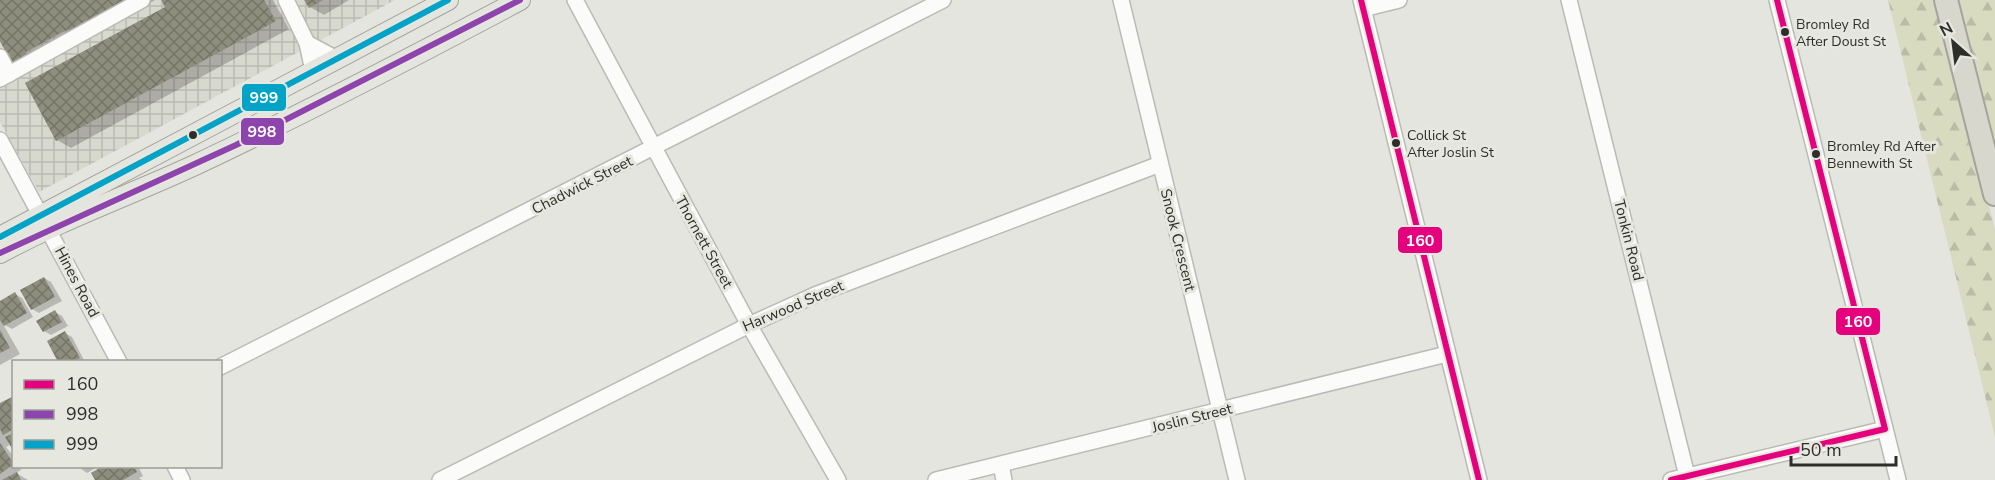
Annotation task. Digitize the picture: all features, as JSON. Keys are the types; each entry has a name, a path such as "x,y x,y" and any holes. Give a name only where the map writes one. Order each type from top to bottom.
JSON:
{"highway":[{"path":"1946,0 1995,194"}],"main road":[{"path":"0,237 188,168 364,81 520,0"},
{"path":"0,253 44,221 313,71 444,2 456,34"},
{"path":"313,71 333,78 364,81"}],"street":[{"path":"0,57 5,77 142,0"},
{"path":"286,0 307,43 313,71"},
{"name":"Thornett Street","path":"575,0 749,325 838,480"},
{"name":"Chadwick Street","path":"222,366 943,0"},
{"name":"Snook Crescent","path":"1121,0 1237,480"},
{"path":"1399,0 1362,4 1479,480"},
{"name":"Tonkin Road","path":"1569,0 1688,478"},
{"path":"1777,0 1898,480"},
{"path":"307,43 338,59"},
{"name":"Hines Road","path":"0,140 118,360"},
{"name":"Harwood Street","path":"440,480 749,325 815,295 1160,164"},
{"name":"Joslin Street","path":"936,480 1003,472 1220,411 1447,354"},
{"path":"1671,480 1688,478 1885,429"}],"shaded area":[{"path":"0,0 395,0 39,192 0,122"}],"green space":[{"path":"1888,0 1938,0 1995,229 1995,437"},
{"path":"1959,0 1995,0 1995,142"}],"building":[{"path":"0,0 127,0 70,32 68,29 26,52 27,55 12,64 0,41"},
{"path":"161,0 264,0 276,21 56,141 25,83 165,7"},
{"path":"304,0 323,0 309,8"},
{"path":"44,277 55,297 31,310 20,290"},
{"path":"15,292 27,313 4,326 0,320 0,301"},
{"path":"55,310 62,322 43,332 36,321"},
{"path":"0,330 10,348 0,353"},
{"path":"65,331 80,358 57,360 47,341"},
{"path":"12,397 12,430 3,435 0,429 0,403"},
{"path":"12,434 12,449 5,437"},
{"path":"0,443 12,461 12,465 0,474"},
{"path":"100,468 135,468 137,472 123,480 95,480 91,473"},
{"path":"17,472 21,480 2,480"}],"transit line":[{"name":"999","path":"0,237 448,0"},
{"name":"998","path":"0,253 236,145 520,0"},
{"name":"160","path":"1361,0 1479,480"},
{"name":"160","path":"1671,480 1885,429 1777,0"}],"place":[{"name":"Bromley Rd After Doust St","path":"1785,32"},
{"name":"Collick St After Joslin St","path":"1396,143"},
{"name":"Bromley Rd After Bennewith St","path":"1816,154"}]}
